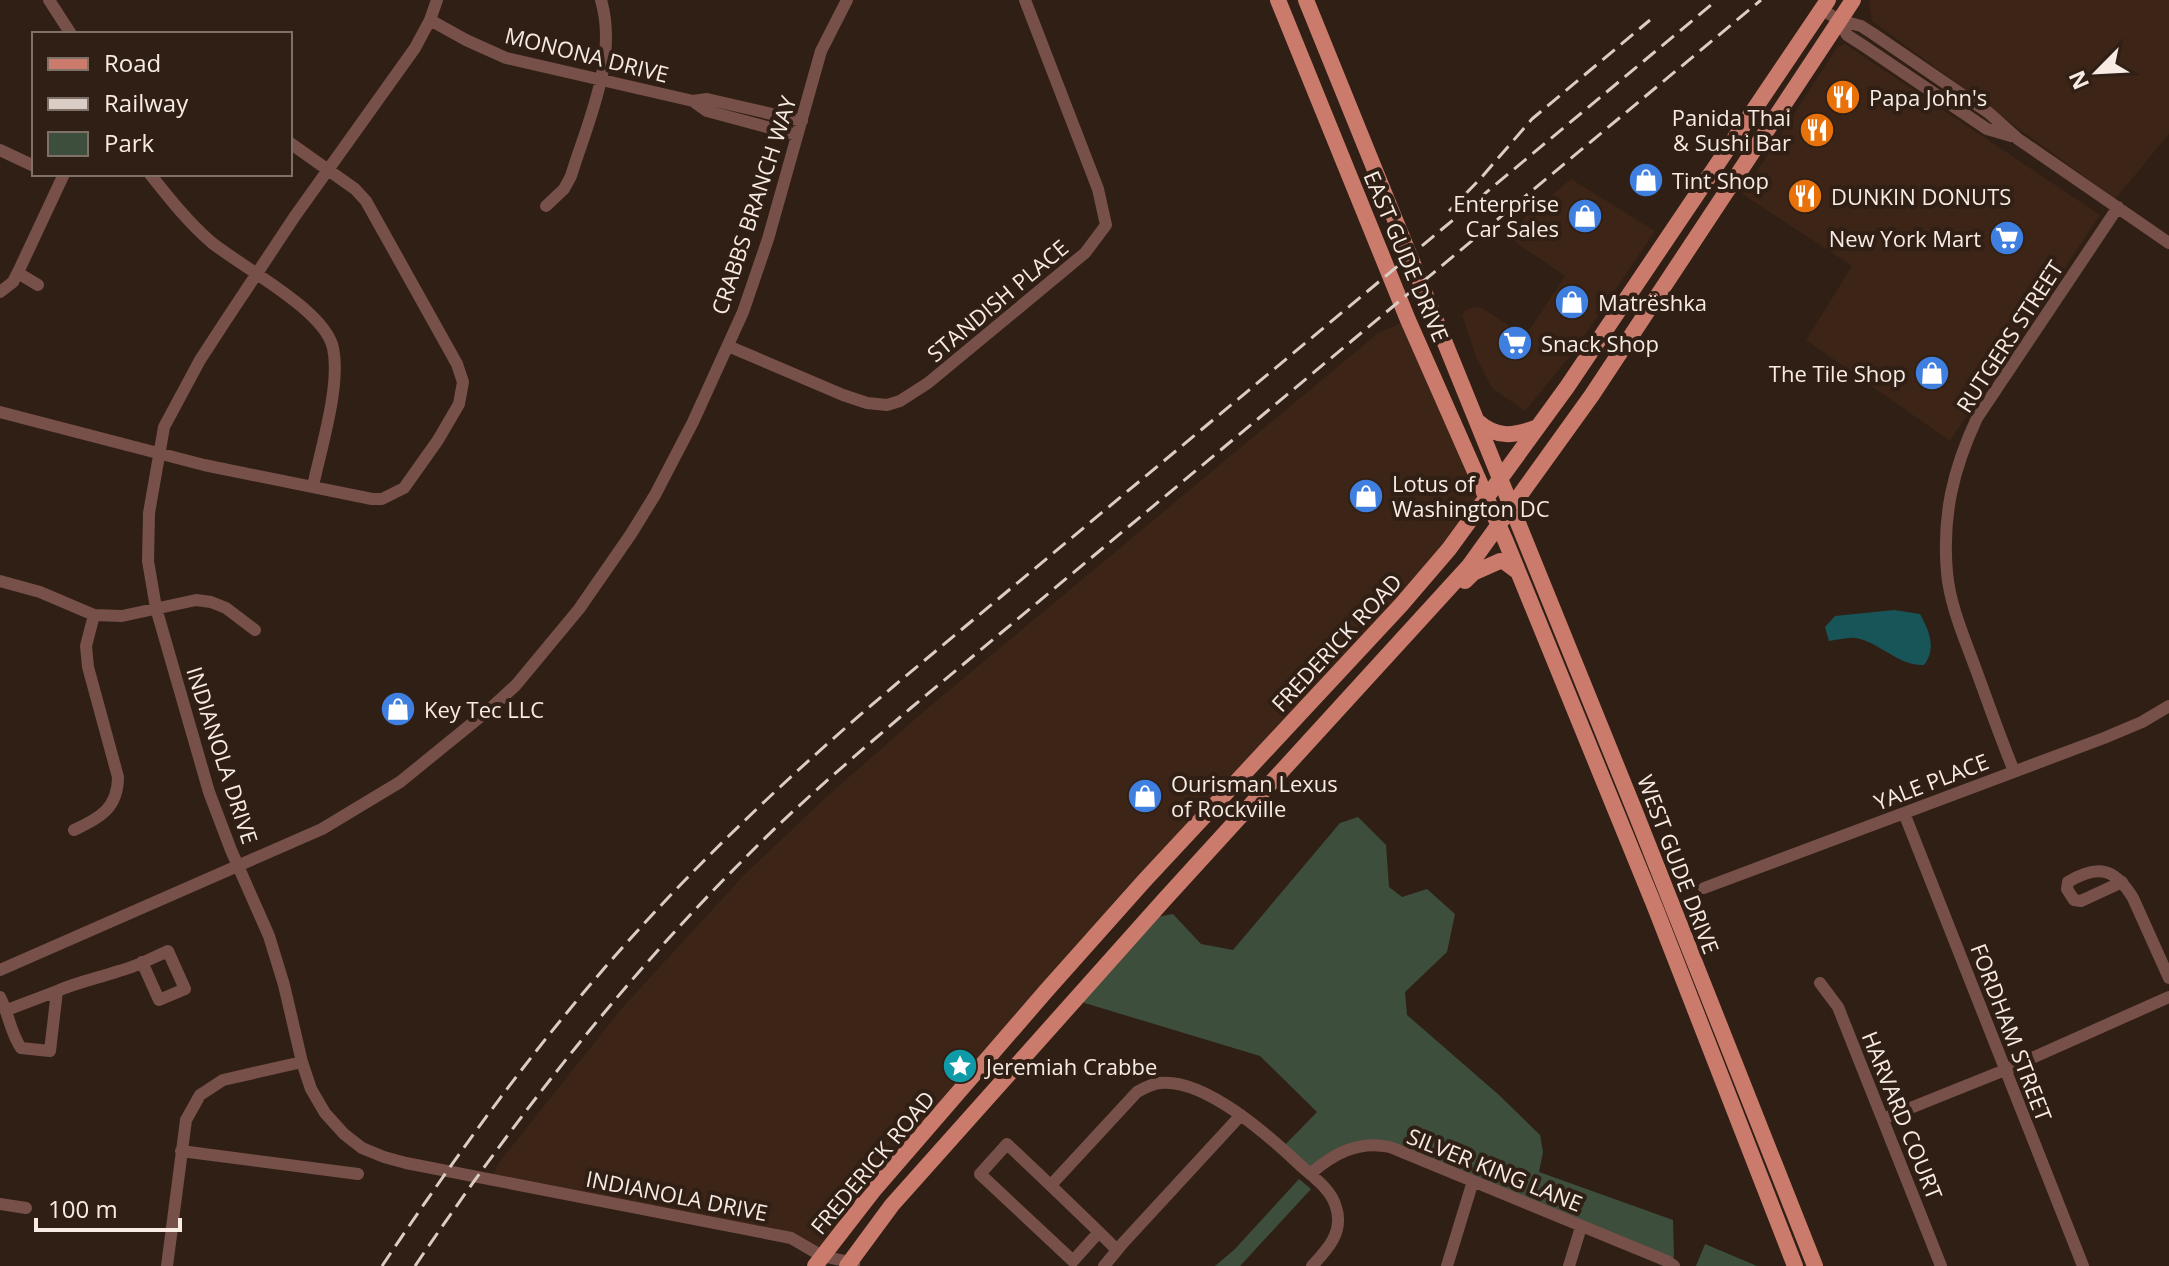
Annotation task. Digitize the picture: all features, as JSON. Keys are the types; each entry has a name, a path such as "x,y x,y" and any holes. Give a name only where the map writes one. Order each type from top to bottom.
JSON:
{"main road":[{"name":"EAST GUDE DRIVE","path":"1278,0 1408,320 1498,527"},
{"name":"EAST GUDE DRIVE","path":"1306,0 1500,479"},
{"name":"FREDERICK ROAD","path":"851,1265 902,1194 1164,900 1469,566 1592,395 1853,0"},
{"name":"FREDERICK ROAD","path":"822,1263 873,1191 1046,991 1449,549 1567,387 1825,5"},
{"path":"1476,420 1503,435 1514,435 1538,427"},
{"name":"WEST GUDE DRIVE","path":"1500,479 1815,1266"},
{"name":"WEST GUDE DRIVE","path":"1498,527 1655,907 1795,1266"},
{"path":"1443,594 1489,565 1503,561 1517,571"}],"street":[{"path":"49,0 70,32"},
{"name":"INDIANOLA DRIVE","path":"437,0 415,48 295,216 194,371 164,427 149,513 148,561 156,608 209,792 269,936 302,1062 317,1102 344,1134 362,1148 406,1163 791,1238 822,1263 851,1265"},
{"path":"546,206 564,189 571,176 600,80 606,21 601,0"},
{"name":"CRABBS BRANCH WAY","path":"0,970 322,829 400,782 516,685 579,609 631,534 693,422 728,346 768,239 821,51 847,0"},
{"name":"STANDISH PLACE","path":"728,346 843,395 867,403 887,405 900,401 928,383 1085,253 1106,225 1098,189 1025,0"},
{"path":"1825,5 1839,20 1847,35 1987,129 2018,139 2169,243"},
{"name":"MONONA DRIVE","path":"430,20 506,58 693,101 707,99 802,121"},
{"name":"MONONA DRIVE","path":"693,101 707,111 797,135"},
{"path":"0,412 204,465 372,499 382,499 404,488 459,404 463,382 457,364 366,201 355,189 292,144"},
{"path":"0,150 32,165"},
{"path":"0,292 13,282 18,273 59,176"},
{"path":"152,176 177,209 211,241 309,311 327,332 333,347 336,377 313,486"},
{"name":"RUTGERS STREET","path":"2014,771 1951,596 1947,574 1946,521 1950,496 1962,451 1977,418 2118,207"},
{"path":"18,273 38,285"},
{"path":"0,581 40,592 94,615 122,616 196,600 211,602 226,608 255,630"},
{"path":"74,830 108,808 118,790 118,777 88,667 86,646 94,615"},
{"name":"YALE PLACE","path":"1704,888 2104,738 2142,722 2169,706"},
{"name":"FORDHAM STREET","path":"1904,813 2083,1266"},
{"path":"2122,882 2133,898 2169,978"},
{"path":"7,1010 80,981 123,971 142,962"},
{"name":"HARVARD COURT","path":"1820,983 1838,1007 1941,1266"},
{"path":"0,997 7,1010 12,1035 21,1048 50,1051 57,991"},
{"path":"1883,1119 2005,1070 2169,997"},
{"path":"167,1266 181,1151 191,1108 206,1089 223,1080 302,1062"},
{"path":"1051,1185 1137,1092 1162,1083 1185,1087 1219,1101 1241,1115 1278,1144 1330,1195 1336,1204 1338,1226 1333,1243 1312,1266"},
{"path":"1104,1266 1241,1115"},
{"path":"1099,1232 1073,1261 980,1174 1007,1144 1051,1185 1099,1232 1117,1250"},
{"name":"SILVER KING LANE","path":"1310,1174 1337,1153 1365,1145 1378,1145 1404,1152 1671,1264"},
{"path":"181,1151 358,1174"},
{"path":"1447,1266 1473,1181"},
{"path":"0,1204 26,1208"},
{"path":"1569,1266 1581,1227"}],"shaded area":[{"path":"1871,0 2169,0 2169,134 2115,199 1872,21"},
{"path":"1845,44 2100,215 1950,441 1806,340 1852,266 1742,194 1838,46"},
{"path":"1571,179 1655,231 1575,350 1525,411 1492,388 1476,357 1462,315 1474,307 1482,308 1525,336 1565,276 1509,238 1525,217"},
{"path":"1408,320 1486,500 1144,881 822,1256 791,1238 492,1179 497,1165 621,1009 744,875 824,799 923,712 1378,333"}],"green space":[{"path":"1358,817 1386,845 1389,887 1402,897 1427,889 1455,914 1447,952 1405,992 1407,1015 1540,1135 1543,1152 1539,1172 1673,1220 1674,1257 1667,1261 1404,1152 1365,1145 1310,1174 1282,1148 1317,1112 1260,1056 1078,1001 1157,917 1173,914 1201,944 1233,950 1340,823"},
{"path":"1299,1179 1311,1189 1240,1266 1215,1266 1235,1249"},
{"path":"1705,1244 1757,1266 1696,1266"}],"water":[{"path":"1894,610 1920,614 1931,646 1924,665 1906,662 1856,638 1829,641 1825,627 1835,616"}],"railway":[{"path":"382,1266 479,1126 584,992 656,910 772,794 895,685 1717,0"},
{"path":"415,1266 530,1105 612,1003 700,904 786,818 912,707 1761,0"},
{"path":"1449,211 1532,119 1650,20"}],"place":[{"name":"Papa John's","path":"1843,97"},
{"name":"Panida Thai & Sushi Bar","path":"1817,130"},
{"name":"Tint Shop","path":"1646,180"},
{"name":"DUNKIN DONUTS","path":"1805,196"},
{"name":"Enterprise Car Sales","path":"1585,216"},
{"name":"New York Mart","path":"2007,238"},
{"name":"Matrëshka","path":"1572,302"},
{"name":"Snack Shop","path":"1515,343"},
{"name":"The Tile Shop","path":"1932,373"},
{"name":"Lotus of Washington DC","path":"1366,496"},
{"name":"Key Tec LLC","path":"398,709"},
{"name":"Ourisman Lexus of Rockville","path":"1145,796"},
{"name":"Jeremiah Crabbe","path":"960,1066"}]}
